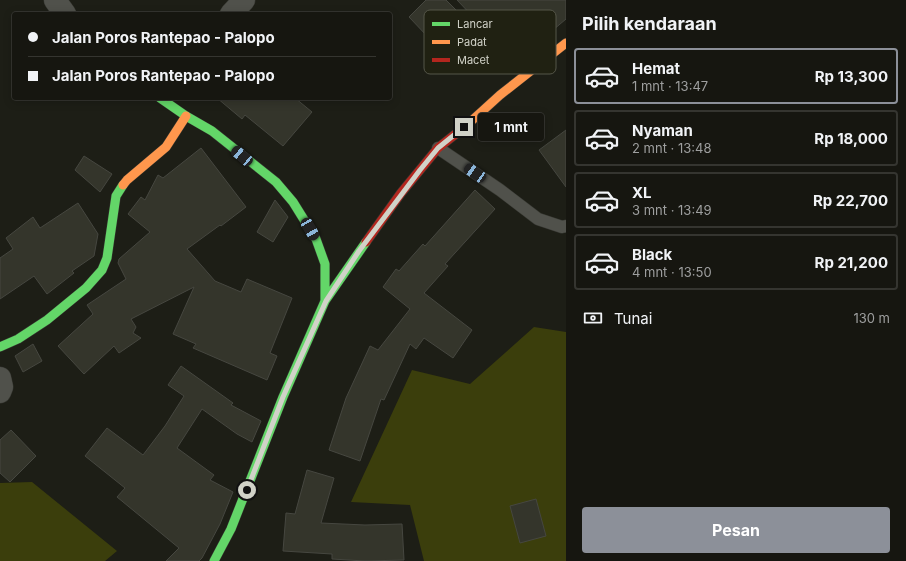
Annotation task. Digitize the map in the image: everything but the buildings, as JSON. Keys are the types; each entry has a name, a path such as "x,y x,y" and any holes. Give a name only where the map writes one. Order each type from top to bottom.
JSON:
{"main road":[{"path":"556,51 566,43"},
{"path":"214,561 234,521 283,397 326,301 359,251 438,148 527,74"},
{"path":"163,100 212,131 276,182 294,202 316,239 325,264 326,301"},
{"path":"0,347 18,339 47,320 86,288 102,270 107,258 116,196 127,180 166,147 186,116"}],"street":[{"path":"55,0 64,12"},
{"path":"233,12 244,0"},
{"path":"0,378 2,387 0,392"}],"lane":[{"path":"438,148 500,190 538,219 562,227 566,226"}],"shaded area":[{"path":"534,327 566,332 566,561 424,561 410,505 351,502 412,370 470,384"},
{"path":"32,482 117,551 105,561 0,561 0,483"}],"traffic: fast":[{"path":"163,100 212,131 276,182 293,202 316,239 325,264 325,301"},
{"path":"0,347 18,339 47,320 86,288 102,270 107,258 116,196 123,185"},
{"path":"214,561 231,529 283,397 325,301 366,242"}],"traffic: slow":[{"path":"556,51 566,43"},
{"path":"467,125 500,95 527,74"},
{"path":"123,185 166,147 186,116"}],"traffic: jam":[{"path":"366,242 401,193 438,148 467,125"}],"route":[{"path":"247,490 283,397 326,301 359,251 420,170 438,148 464,127"}]}
